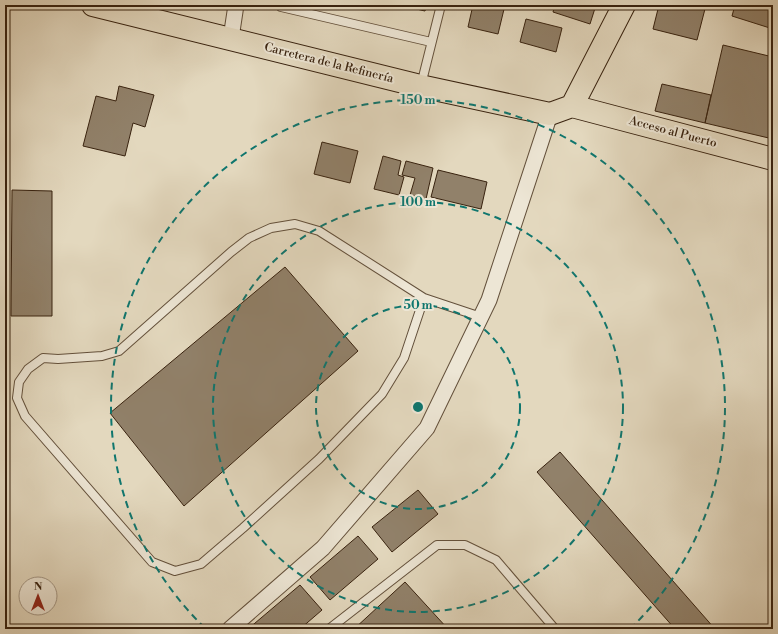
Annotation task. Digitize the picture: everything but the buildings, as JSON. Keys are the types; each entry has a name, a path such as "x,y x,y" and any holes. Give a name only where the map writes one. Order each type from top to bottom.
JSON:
{"main road":[{"name":"Carretera de la Refinería","path":"93,5 420,86 550,114"},
{"path":"550,114 572,106 624,5"},
{"name":"Acceso al Puerto","path":"572,106 773,159"}],"street":[{"path":"231,38 236,5"},
{"path":"230,629 323,548 427,428 488,300 550,114"}],"lane":[{"path":"420,86 441,5"},
{"path":"281,7 431,42"},
{"path":"424,298 404,358 382,394 319,459 201,564 175,571 152,562 25,416 18,398 19,382 28,369 43,358 58,359 102,356 119,351 231,252 249,238 271,228 295,224 319,231 424,298 481,317"},
{"path":"329,629 437,545 465,545 496,560 555,629"}]}
